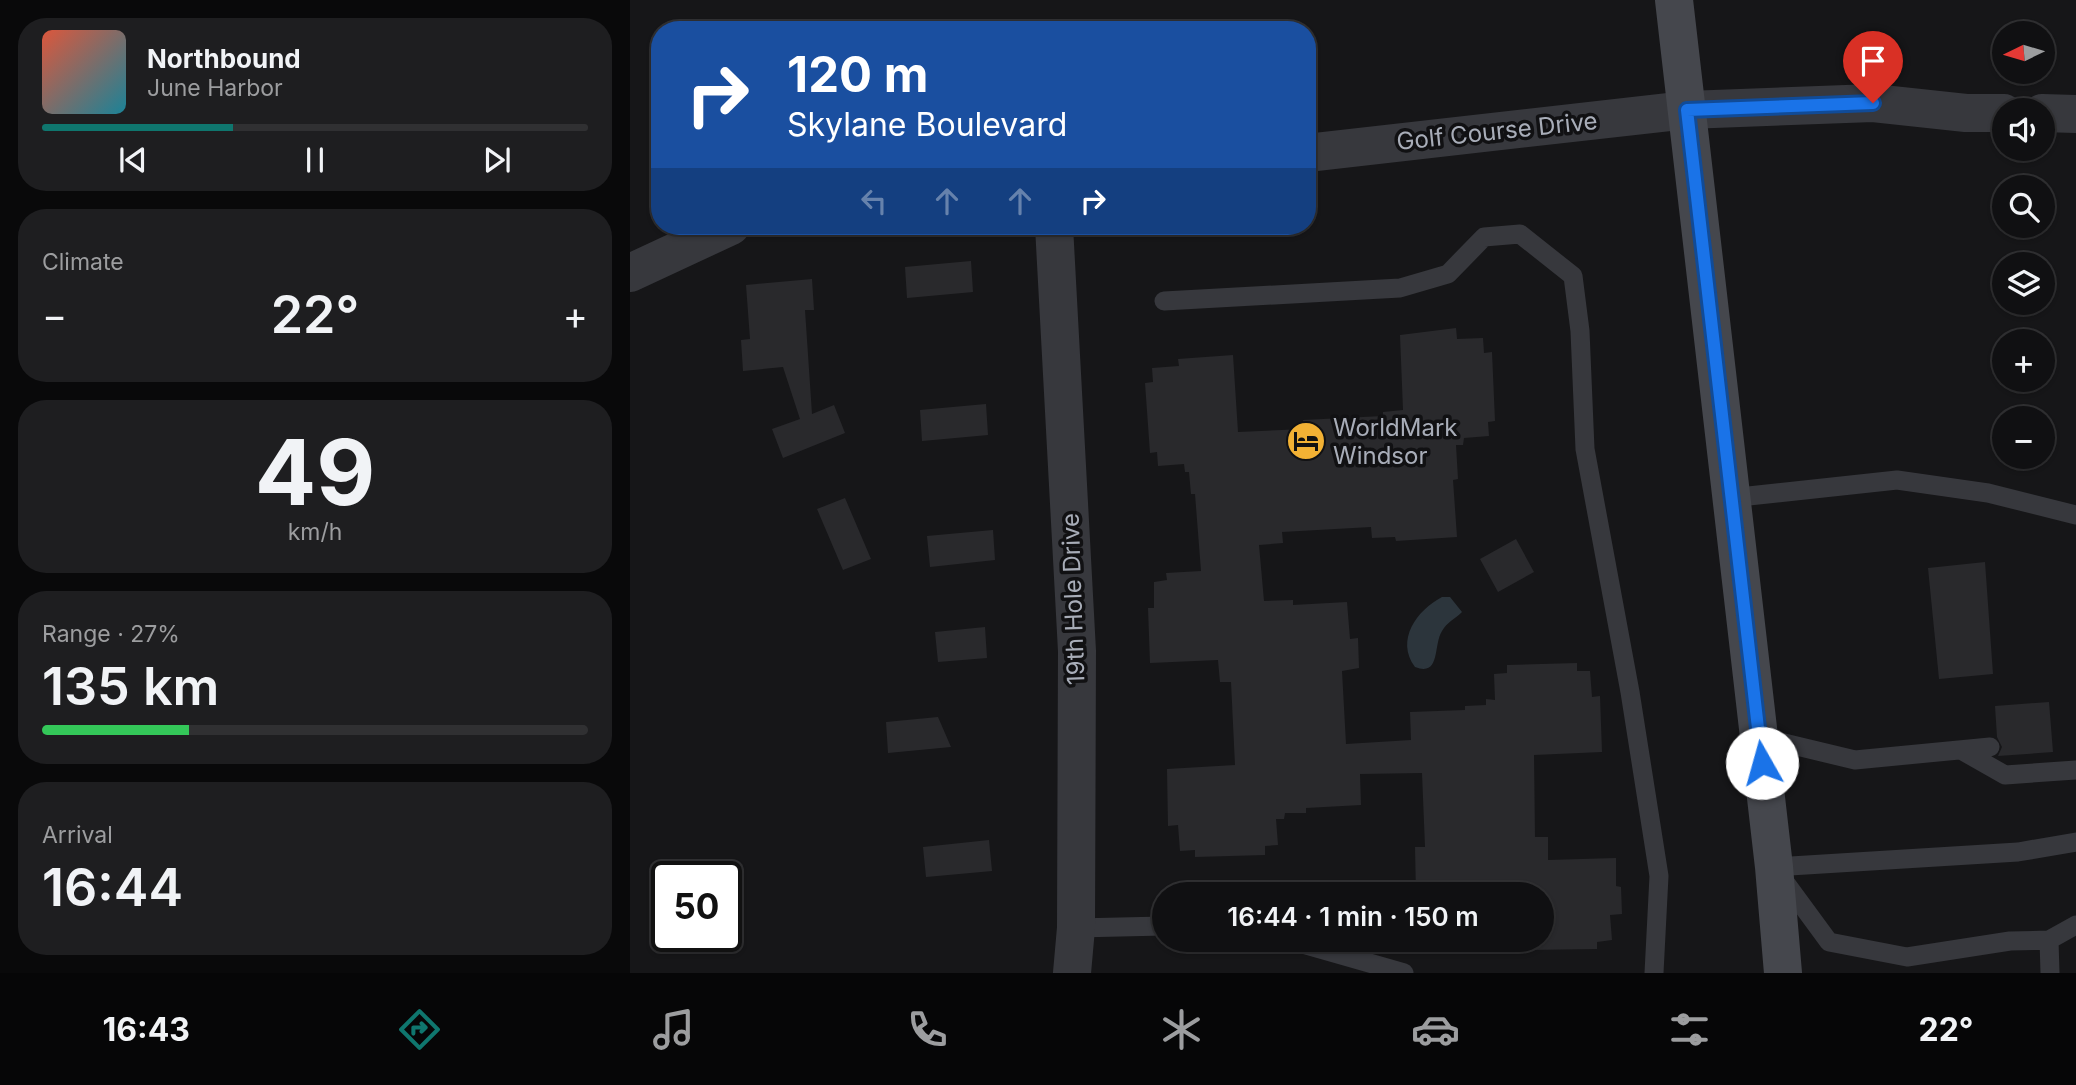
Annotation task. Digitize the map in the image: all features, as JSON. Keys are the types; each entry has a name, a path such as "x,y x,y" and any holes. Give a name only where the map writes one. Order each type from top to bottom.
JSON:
{"main road":[{"path":"1674,0 1774,867 1783,973"}],"street":[{"name":"Golf Course Drive","path":"1316,152 1687,110 1873,103 1966,113 1992,113"},
{"path":"2055,114 2076,114"},
{"path":"630,273 711,235"},
{"name":"19th Hole Drive","path":"1054,235 1077,651 1076,928 1072,973"}],"lane":[{"path":"1164,301 1401,288 1448,274 1484,237 1520,234 1573,276 1580,331 1585,449 1628,678 1658,876 1654,973"},
{"path":"1730,498 1897,480 1987,493 2076,515"},
{"path":"1759,737 1855,760 1990,747"},
{"path":"1961,750 2005,775 2076,770"},
{"path":"1774,867 2018,852 2076,842"},
{"path":"1774,867 1829,942 1907,957 2010,941 2049,940 2076,925"},
{"path":"1076,928 1152,926"},
{"path":"2049,940 2050,973"},
{"path":"1331,952 1404,973"}],"shaded area":[{"path":"1442,597 1450,597 1462,612 1442,631 1433,664 1423,669 1415,667 1409,657 1408,636 1417,618"}],"building":[{"path":"971,261 973,292 907,298 905,267"},
{"path":"812,279 814,310 805,310 812,414 834,405 845,433 783,458 772,429 800,419 783,367 743,371 741,340 750,339 746,285"},
{"path":"1456,328 1457,339 1483,338 1484,353 1492,352 1495,421 1488,422 1489,436 1464,438 1463,445 1456,445 1458,479 1453,480 1457,537 1396,541 1395,537 1372,538 1371,527 1282,532 1283,543 1259,545 1264,601 1293,600 1293,605 1347,602 1350,639 1358,638 1359,668 1342,671 1346,744 1411,740 1410,712 1465,710 1465,706 1486,705 1486,699 1495,700 1494,674 1507,673 1507,665 1577,663 1577,671 1590,671 1592,697 1600,696 1602,752 1534,755 1535,837 1548,837 1548,860 1616,858 1616,886 1621,887 1622,914 1610,915 1612,940 1597,942 1597,949 1554,950 1554,882 1416,882 1415,847 1425,847 1422,773 1360,774 1361,805 1306,808 1306,813 1285,813 1284,819 1276,819 1278,845 1265,846 1265,855 1195,857 1195,850 1180,851 1178,825 1168,826 1167,769 1235,765 1231,682 1220,682 1218,660 1150,663 1148,608 1154,608 1154,582 1167,580 1166,573 1201,571 1195,494 1191,494 1189,472 1185,472 1184,464 1158,466 1157,452 1150,453 1145,383 1153,382 1152,368 1179,366 1178,359 1233,355 1238,432 1304,429 1303,420 1383,416 1383,412 1403,410 1400,335"},
{"path":"986,404 988,435 922,441 920,410"},
{"path":"845,498 871,559 843,570 817,509"},
{"path":"993,530 995,560 930,567 927,536"},
{"path":"1516,539 1534,572 1498,592 1480,559"},
{"path":"1985,562 1993,674 1939,679 1928,568"},
{"path":"985,627 987,658 938,662 935,632"},
{"path":"2049,702 2053,752 1998,756 2002,747 1997,737 1995,706"},
{"path":"938,717 951,747 888,753 886,722"},
{"path":"989,840 992,871 926,877 923,847"}],"place":[{"name":"WorldMark Windsor","path":"1306,441"}],"route":[{"path":"1762,763 1687,110 1873,103"}]}
